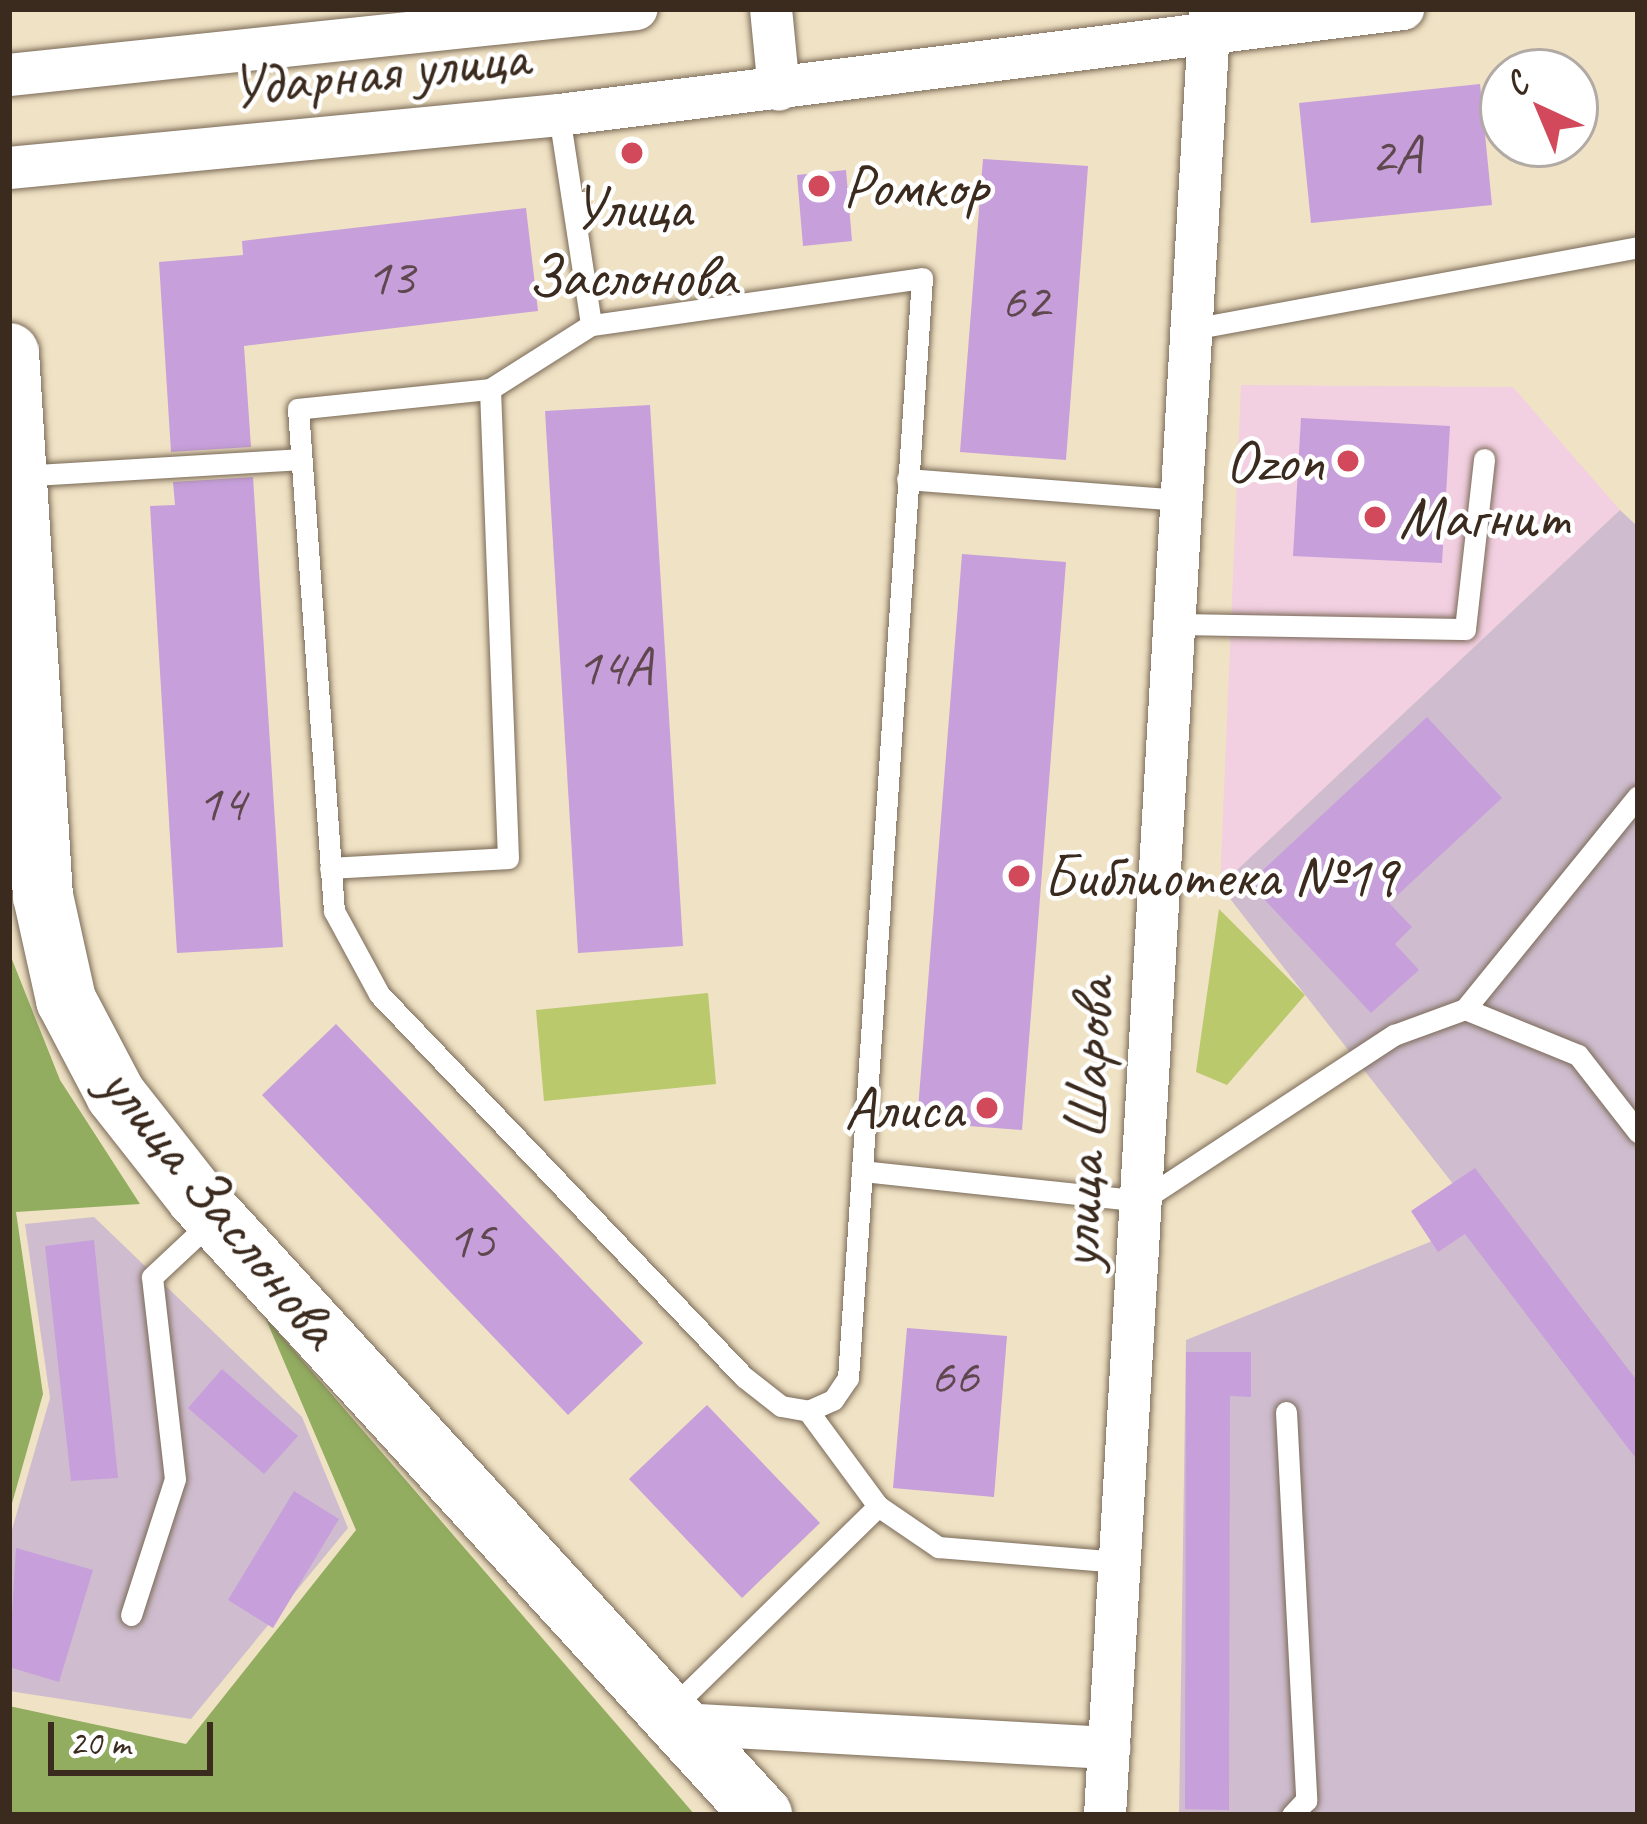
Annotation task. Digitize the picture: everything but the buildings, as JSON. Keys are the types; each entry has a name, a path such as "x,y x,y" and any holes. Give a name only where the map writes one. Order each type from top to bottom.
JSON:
{"street":[{"name":"Ударная улица","path":"9,75 556,13 637,9"},
{"path":"771,9 779,90"},
{"name":"Ударная улица","path":"9,168 559,116 779,90 1209,21 1403,9"},
{"name":"улица Шарова","path":"1105,1815 1209,21"},
{"name":"улица Заслонова","path":"9,353 43,896 66,1000 116,1095 215,1218 762,1815"},
{"path":"674,1718 1109,1748"}],"lane":[{"path":"559,116 591,325"},
{"path":"1192,329 1353,293 1638,247"},
{"path":"922,278 848,1378 833,1400 808,1411 781,1406 744,1377 379,994 334,911 298,409 490,389 591,325 922,278"},
{"path":"330,868 508,858 490,389"},
{"path":"17,476 300,459"},
{"path":"1175,624 1465,629 1484,459"},
{"path":"907,479 1183,500"},
{"path":"862,1172 1141,1202 1394,1036 1466,1009 1638,796"},
{"path":"1466,1009 1578,1055 1638,1132"},
{"path":"131,1615 175,1479 152,1277 215,1218"},
{"path":"808,1411 878,1506 938,1547 1120,1562"},
{"path":"1286,1412 1306,1800 1292,1815"},
{"path":"674,1718 878,1506"}],"shaded area":[{"path":"1241,385 1513,387 1620,510 1220,886"},
{"path":"1620,510 1638,527 1638,1815 1179,1815 1186,1340 1482,1221 1220,886"},
{"path":"94,1217 302,1417 348,1528 191,1719 9,1691 9,1540 50,1398 25,1224"}],"green space":[{"path":"1219,909 1305,995 1227,1085 1196,1072"},
{"path":"9,952 60,1080 140,1204 16,1212 43,1394 9,1514"},
{"path":"708,993 716,1084 544,1101 536,1010"},
{"path":"265,1317 695,1815 9,1815 9,1706 186,1744 356,1530"}],"place":[{"name":"Улица Заслонова","path":"632,153"},
{"name":"Ромкор","path":"819,186"},
{"name":"Ozon","path":"1348,461"},
{"name":"Магнит","path":"1375,517"},
{"name":"Библиотека №19","path":"1019,876"},
{"name":"Алиса","path":"987,1108"}]}
